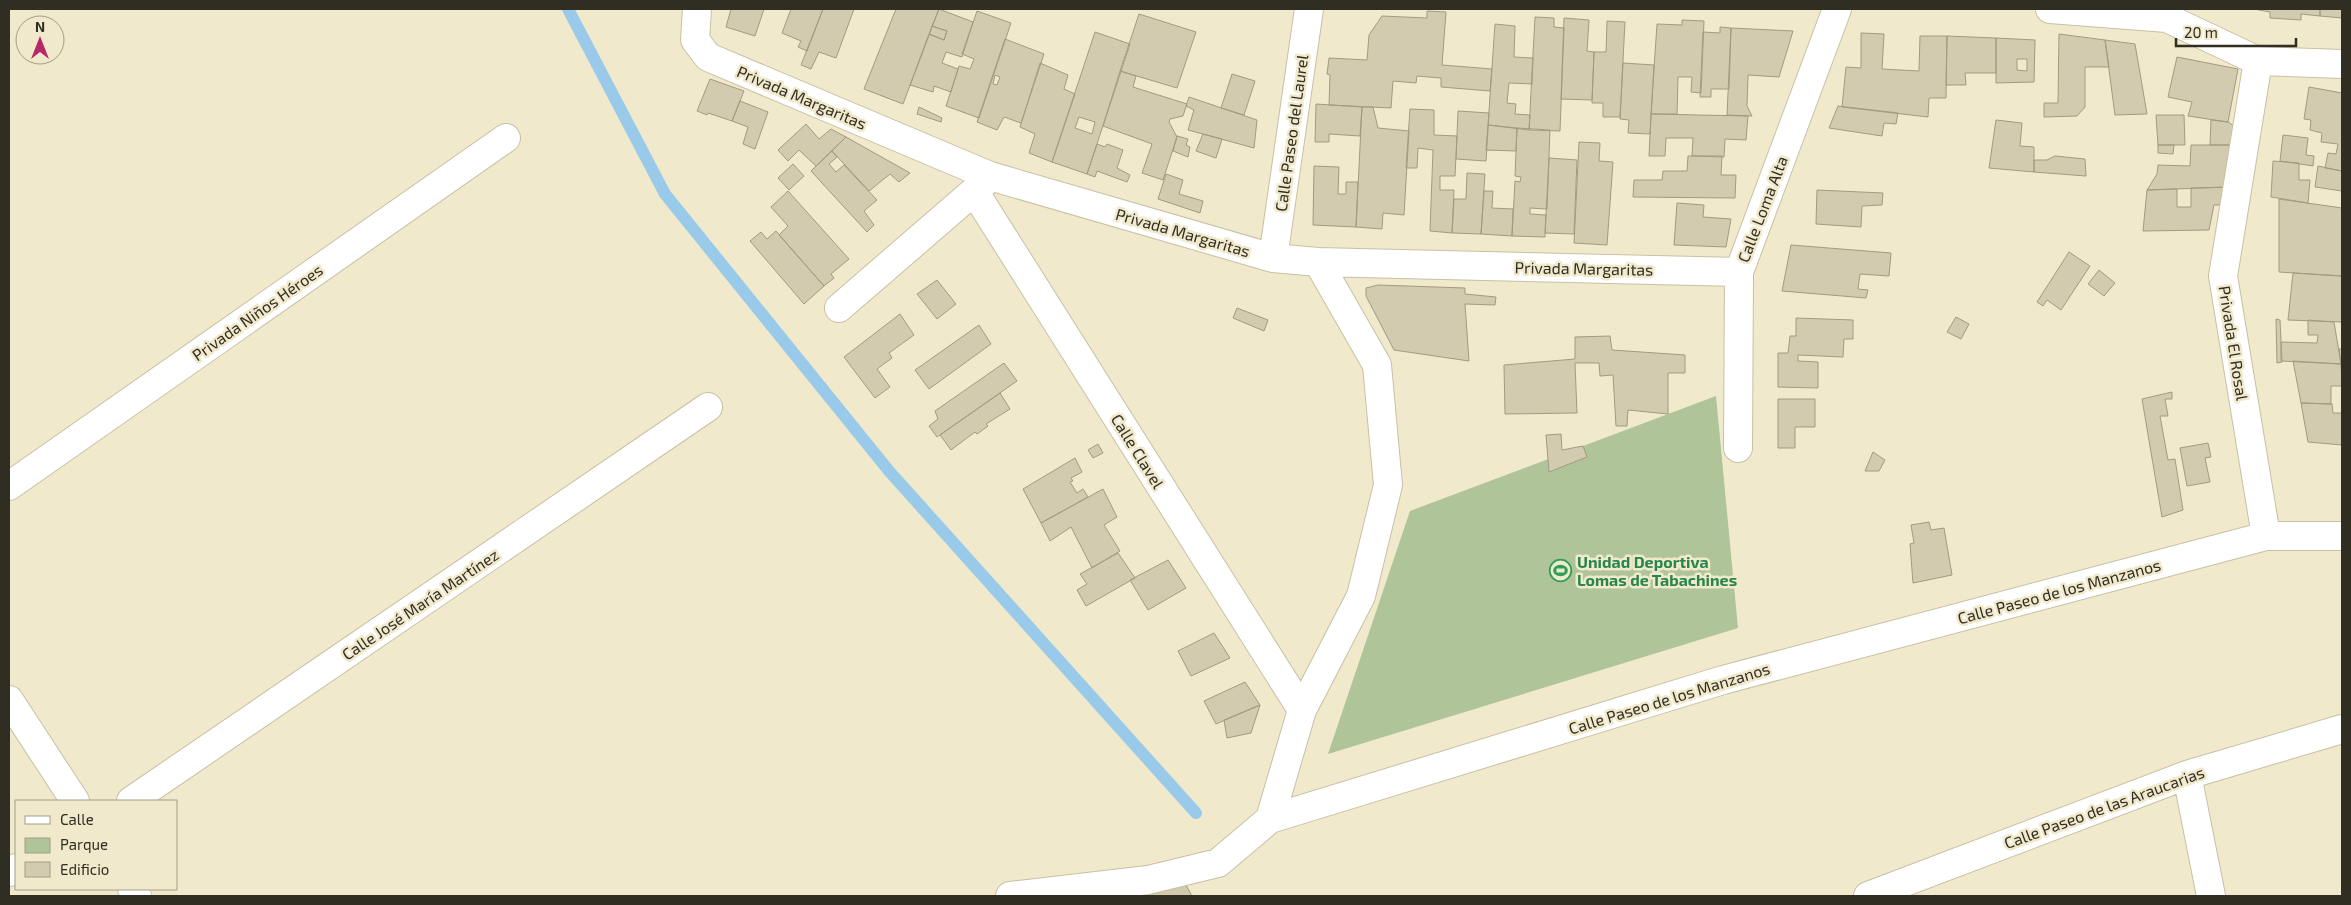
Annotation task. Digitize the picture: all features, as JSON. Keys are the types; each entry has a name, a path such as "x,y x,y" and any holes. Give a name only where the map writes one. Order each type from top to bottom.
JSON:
{"street":[{"name":"Privada Margaritas","path":"697,9 695,40 708,58 982,184 1273,258 1318,262 1739,272"},
{"name":"Calle Paseo del Laurel","path":"1273,258 1309,9"},
{"name":"Calle Loma Alta","path":"1738,448 1739,272 1837,9"},
{"path":"2050,9 2167,18 2258,61 2342,64"},
{"name":"Privada El Rosal","path":"2258,61 2223,276 2266,536"},
{"name":"Privada Niños Héroes","path":"9,486 506,138"},
{"path":"839,308 982,184"},
{"name":"Calle Clavel","path":"982,184 1302,710"},
{"path":"1270,819 1302,710 1361,596 1388,485 1377,365 1318,262"},
{"name":"Calle José María Martínez","path":"132,800 708,406"},
{"name":"Calle Paseo de los Manzanos","path":"1010,896 1148,880 1218,863 1270,819 1723,680 2266,536 2342,536"},
{"path":"9,700 74,800"},
{"name":"Calle Paseo de las Araucarias","path":"1868,896 2186,775 2342,728"},
{"path":"2186,775 2212,896"}],"green space":[{"name":"Unidad Deportiva Lomas de Tabachines","path":"1716,396 1738,628 1328,754 1410,511"}],"building":[{"path":"731,9 764,9 755,36 726,27"},
{"path":"791,9 823,9 807,51 798,47 801,41 782,33"},
{"path":"823,9 854,9 836,58 819,52 811,69 801,65"},
{"path":"896,9 939,9 903,104 864,89"},
{"path":"939,9 973,22 962,57 946,52 942,63 958,69 951,92 934,86 933,92 910,85 929,34 944,40 947,31 932,26"},
{"path":"2254,9 2320,9 2320,16 2301,14 2301,20 2270,18 2270,12"},
{"path":"2320,9 2342,9 2342,18 2320,16"},
{"path":"977,11 1011,23 979,118 946,106 959,66 970,69 974,59 962,54"},
{"path":"1427,11 1446,12 1442,65 1492,69 1490,91 1441,87 1441,78 1417,76 1416,83 1393,81 1391,108 1329,105 1330,75 1327,74 1329,58 1367,60 1369,35 1382,16 1427,18"},
{"path":"1139,14 1196,32 1177,88 1120,71"},
{"path":"1535,17 1554,18 1554,27 1564,28 1560,131 1529,130"},
{"path":"1564,18 1589,20 1587,51 1594,52 1592,100 1561,99"},
{"path":"1682,20 1704,21 1701,93 1691,92 1692,77 1678,77 1677,114 1651,114 1657,24 1682,25"},
{"path":"1607,21 1625,22 1620,117 1603,117 1603,103 1592,103 1594,52 1606,52"},
{"path":"1495,24 1515,26 1514,57 1533,58 1532,84 1509,83 1507,103 1516,104 1515,114 1530,115 1529,130 1488,125"},
{"path":"932,26 947,31 944,40 929,34"},
{"path":"1720,27 1731,28 1729,89 1711,89 1711,97 1700,97 1703,32 1720,33"},
{"path":"1731,28 1793,31 1779,77 1748,75 1747,106 1752,116 1727,115"},
{"path":"1095,32 1130,44 1087,174 1052,162","holes":["1079,117 1095,122 1092,134 1075,128"]},
{"path":"1861,33 1884,34 1882,69 1919,71 1920,36 1947,36 1946,98 1929,98 1928,117 1842,107 1846,67 1861,68"},
{"path":"2059,34 2105,40 2109,67 2085,67 2085,107 2077,116 2044,117 2044,103 2058,103"},
{"path":"1947,36 1996,38 1996,73 1965,73 1966,85 1946,85"},
{"path":"1996,38 2035,40 2034,82 1996,83","holes":["2017,59 2027,59 2027,71 2017,70"]},
{"path":"1005,39 1044,54 1021,123 1004,117 997,130 977,122","holes":["995,75 1000,77 997,85 993,84"]},
{"path":"2105,40 2135,44 2147,114 2115,115"},
{"path":"2177,57 2238,69 2228,122 2188,116 2192,102 2168,97"},
{"path":"1040,63 1068,75 1064,89 1075,94 1052,162 1029,153 1035,134 1020,127"},
{"path":"1623,63 1654,65 1650,134 1628,133 1629,120 1620,119"},
{"path":"1120,71 1136,76 1133,87 1187,104 1183,116 1170,119 1169,122 1177,137 1163,180 1142,173 1152,144 1103,126"},
{"path":"1232,74 1255,81 1244,115 1221,108"},
{"path":"710,79 744,91 732,121 697,111"},
{"path":"2309,87 2342,93 2342,171 2325,168 2328,153 2336,154 2338,144 2321,142 2322,133 2310,130 2311,120 2304,119"},
{"path":"1189,97 1257,120 1254,148 1188,130 1194,110 1186,106"},
{"path":"740,101 768,112 755,149 743,144 748,127 732,121"},
{"path":"1316,104 1362,107 1360,136 1329,134 1329,142 1315,142"},
{"path":"1838,106 1898,113 1896,124 1884,123 1882,136 1829,128"},
{"path":"919,107 942,118 941,122 917,114"},
{"path":"1362,107 1373,107 1378,128 1409,131 1404,215 1383,213 1382,229 1356,227"},
{"path":"1410,109 1434,110 1434,135 1457,136 1455,176 1440,176 1440,190 1454,190 1452,233 1430,231 1433,150 1418,148 1417,168 1406,168"},
{"path":"1458,111 1489,113 1486,161 1456,159"},
{"path":"1651,114 1748,116 1746,140 1725,139 1724,157 1692,156 1693,138 1666,138 1665,156 1649,156"},
{"path":"2156,115 2184,115 2185,145 2158,145"},
{"path":"1996,120 2022,123 2020,146 2034,147 2034,172 1989,168"},
{"path":"2211,120 2228,122 2234,126 2233,145 2210,145"},
{"path":"806,124 819,139 831,129 846,137 816,166 799,150 788,161 778,150"},
{"path":"1488,125 1517,128 1516,151 1486,150"},
{"path":"1517,128 1550,130 1547,209 1530,208 1530,214 1546,215 1545,237 1512,236 1515,181 1520,182 1521,177 1515,176"},
{"path":"1203,134 1222,139 1216,158 1196,151"},
{"path":"2283,135 2308,138 2306,155 2314,156 2313,166 2280,161"},
{"path":"1177,136 1188,139 1186,145 1190,147 1188,157 1173,151"},
{"path":"846,137 910,173 899,182 890,174 869,191 832,151"},
{"path":"1579,142 1600,143 1599,161 1613,162 1607,245 1574,243"},
{"path":"1097,144 1105,147 1107,144 1123,150 1117,168 1130,175 1127,182 1097,171 1095,177 1087,174"},
{"path":"2158,145 2174,145 2173,154 2158,153"},
{"path":"2191,145 2233,145 2230,187 2147,190 2157,174 2158,165 2190,166"},
{"path":"832,151 837,157 829,164 836,172 844,165 877,200 864,211 874,225 867,232 811,171"},
{"path":"1688,156 1722,156 1721,175 1736,175 1735,198 1633,197 1634,180 1662,180 1663,171 1687,171"},
{"path":"2055,156 2085,159 2086,176 2034,172 2034,160 2047,160"},
{"path":"1549,158 1577,160 1574,234 1545,233"},
{"path":"2273,161 2299,163 2299,180 2310,180 2308,203 2271,197"},
{"path":"793,164 804,176 789,190 778,178"},
{"path":"1314,166 1339,167 1338,194 1346,194 1346,182 1358,182 1356,227 1313,225"},
{"path":"2318,166 2342,171 2342,191 2315,187"},
{"path":"1467,173 1485,174 1481,234 1452,233 1454,199 1466,199"},
{"path":"1166,174 1183,180 1179,194 1203,201 1200,213 1158,199"},
{"path":"2230,187 2228,205 2214,205 2209,230 2143,231 2147,190 2177,189 2177,207 2191,207 2191,188"},
{"path":"1817,190 1883,193 1882,205 1862,206 1861,227 1816,224"},
{"path":"788,191 849,259 831,274 834,278 824,286 779,235 788,226 771,207"},
{"path":"1484,191 1493,191 1492,208 1513,209 1512,236 1481,234"},
{"path":"2279,199 2342,208 2342,276 2279,272"},
{"path":"1677,203 1704,205 1703,217 1731,219 1726,247 1674,245"},
{"path":"776,231 824,286 804,304 750,241 761,232 767,239"},
{"path":"1791,245 1891,253 1889,276 1860,274 1858,289 1868,290 1866,298 1782,291"},
{"path":"2069,252 2090,266 2061,310 2047,300 2043,306 2037,302"},
{"path":"2099,270 2115,283 2104,296 2088,284"},
{"path":"2293,273 2342,276 2342,322 2288,320"},
{"path":"937,280 956,304 937,319 917,294"},
{"path":"1378,285 1465,288 1465,294 1496,297 1495,305 1465,304 1469,361 1394,350 1366,296 1366,288"},
{"path":"1237,308 1268,320 1264,331 1233,318"},
{"path":"900,314 914,335 889,353 892,358 877,369 890,387 875,398 844,357"},
{"path":"1956,317 1969,324 1961,339 1947,332"},
{"path":"1796,318 1853,320 1853,339 1844,339 1843,357 1798,355 1798,361 1818,362 1818,388 1778,387 1778,353 1788,353 1790,336 1796,336"},
{"path":"2276,319 2280,320 2282,362 2277,363"},
{"path":"2308,320 2334,322 2341,364 2281,361 2281,342 2317,343 2318,335 2308,335"},
{"path":"979,325 991,344 929,389 915,370"},
{"path":"1610,336 1612,350 1685,355 1685,373 1668,373 1668,414 1628,410 1627,426 1616,426 1613,375 1600,376 1599,363 1575,363 1577,413 1505,414 1504,365 1575,359 1575,337"},
{"path":"2339,349 2342,349 2342,369 2341,364"},
{"path":"2293,361 2341,364 2342,386 2331,386 2331,404 2301,403"},
{"path":"1004,363 1017,381 937,437 929,426 938,419 935,411"},
{"path":"2172,392 2172,399 2165,399 2168,416 2160,416 2168,460 2175,459 2183,510 2162,517 2142,399"},
{"path":"1000,393 1010,409 986,424 988,426 977,434 975,432 951,450 940,435"},
{"path":"1778,399 1815,399 1815,427 1795,427 1795,448 1778,448"},
{"path":"2301,403 2332,404 2333,413 2342,413 2342,445 2308,442"},
{"path":"1561,434 1562,450 1583,446 1587,457 1549,472 1546,435"},
{"path":"2208,443 2211,457 2205,458 2210,482 2187,486 2180,448"},
{"path":"1098,444 1103,453 1093,458 1088,450"},
{"path":"1873,452 1885,460 1879,471 1865,471"},
{"path":"1075,458 1082,472 1071,478 1073,481 1070,482 1077,493 1083,489 1088,497 1041,523 1023,489"},
{"path":"1103,489 1117,517 1104,525 1120,551 1092,568 1071,527 1050,541 1041,523"},
{"path":"1929,522 1931,530 1944,528 1952,575 1913,583 1910,544 1914,543 1911,525"},
{"path":"1118,553 1135,578 1086,606 1077,590 1087,584 1080,574"},
{"path":"1168,560 1186,588 1148,610 1130,580"},
{"path":"1214,633 1230,658 1191,676 1178,651"},
{"path":"1245,682 1260,705 1216,724 1204,701"},
{"path":"1260,705 1251,733 1227,738 1224,720"},
{"path":"1183,880 1192,896 1136,896 1140,894"}],"waterway":[{"path":"568,9 665,194 889,471 1196,813"}],"place":[{"name":"Unidad Deportiva Lomas de Tabachines","path":"1561,570"}]}
